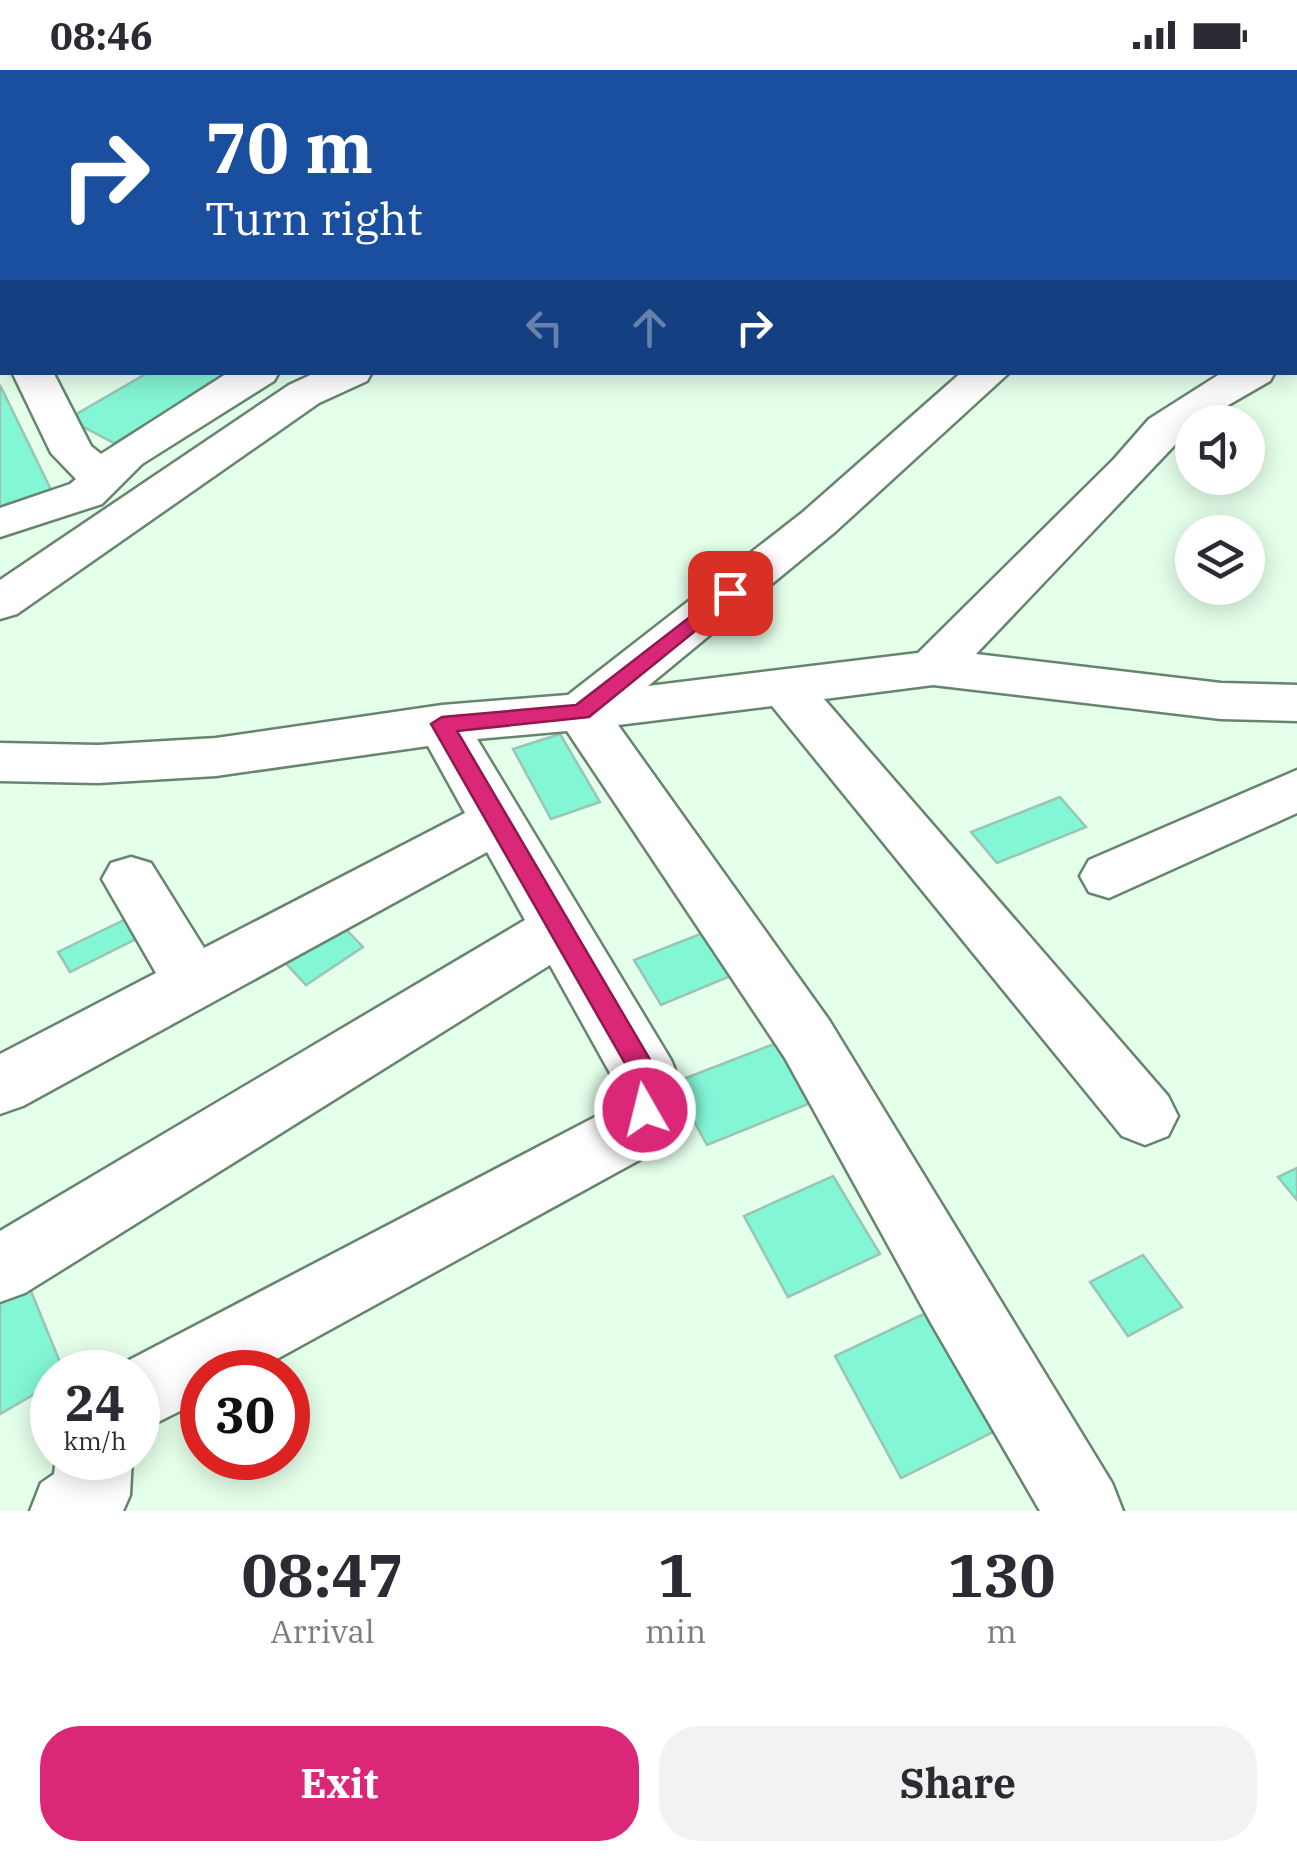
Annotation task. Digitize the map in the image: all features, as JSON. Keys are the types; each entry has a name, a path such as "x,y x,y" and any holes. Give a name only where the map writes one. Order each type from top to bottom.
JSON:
{"street":[{"path":"34,375 73,453 102,478"},
{"path":"0,603 291,403 346,375"},
{"path":"581,712 819,522 986,375"},
{"path":"933,668 1164,428 1198,403 1249,375"},
{"path":"0,523 86,494 126,455 252,377 291,403"},
{"path":"0,762 98,764 216,757 442,724 581,712 933,668 1221,701 1297,703"},
{"path":"784,686 1145,1116"},
{"path":"581,712 807,1039 1084,1511"},
{"path":"160,1384 620,1136 645,1110 648,1080 442,724"},
{"path":"1110,876 1297,790"},
{"path":"5,1068 193,983 499,820"},
{"path":"132,879 193,983"},
{"path":"0,1269 563,928"},
{"path":"70,1511 90,1495 92,1480"}],"building":[{"path":"144,375 228,375 114,443 68,419"},
{"path":"0,385 55,498 0,514"},
{"path":"560,734 600,802 551,819 513,749"},
{"path":"1060,797 1086,827 997,863 971,832"},
{"path":"130,917 142,936 70,972 58,952"},
{"path":"337,920 363,947 306,985 279,956"},
{"path":"718,927 745,970 661,1005 634,960"},
{"path":"782,1041 818,1100 707,1145 673,1083"},
{"path":"1297,1168 1297,1200 1278,1177"},
{"path":"833,1176 880,1254 788,1297 744,1216"},
{"path":"1143,1255 1182,1307 1128,1336 1090,1282"},
{"path":"24,1274 55,1350 30,1350 30,1397 0,1414 0,1287"},
{"path":"934,1309 1005,1426 901,1478 835,1356"}],"route":[{"path":"645,1110 648,1080 442,724 581,712 730,593"}]}
